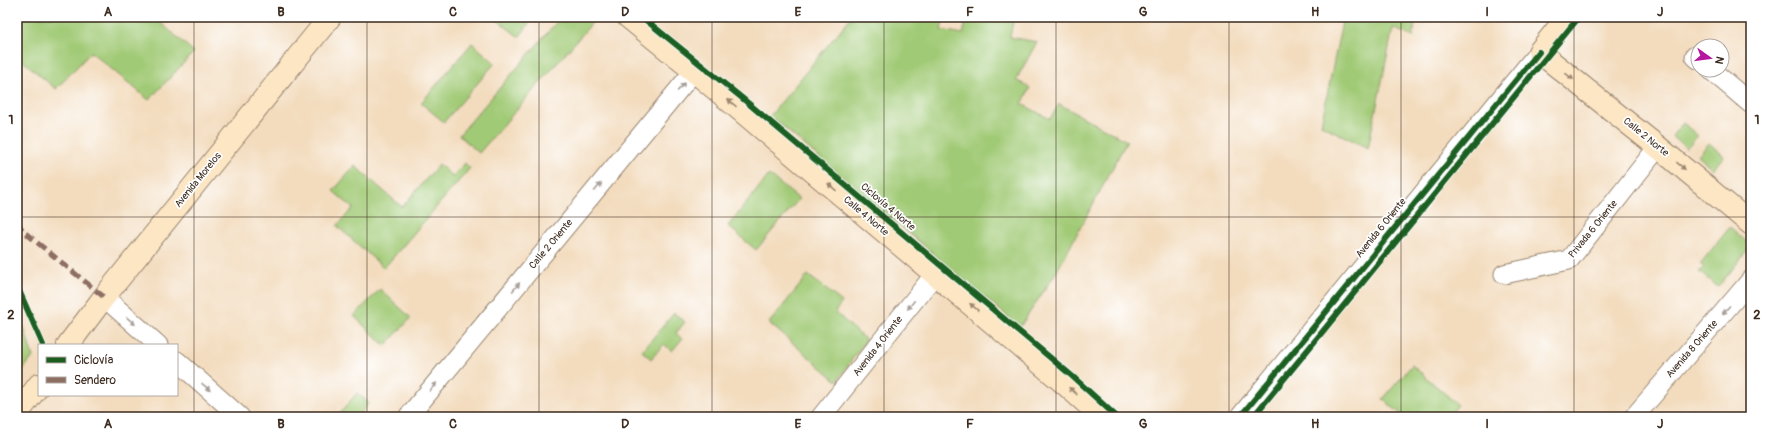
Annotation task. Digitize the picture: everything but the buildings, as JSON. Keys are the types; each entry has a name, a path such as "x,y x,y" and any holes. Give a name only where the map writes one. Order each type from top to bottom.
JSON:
{"main road":[{"name":"Avenida Morelos","path":"69,344 104,297 330,17"},
{"name":"Calle 4 Norte","path":"628,17 935,274 1102,417"},
{"name":"Avenida 6 Oriente","path":"1539,52 1567,17"},
{"name":"Calle 2 Norte","path":"1539,52 1658,147 1751,224"},
{"path":"17,414 38,386"}],"street":[{"name":"Avenida 6 Oriente","path":"1240,417 1539,52"},
{"name":"Calle 2 Oriente","path":"408,417 694,71"},
{"path":"1720,78 1751,104"},
{"name":"Privada 6 Oriente","path":"1504,274 1569,260 1658,147"},
{"name":"Avenida 4 Oriente","path":"822,417 935,274"},
{"name":"Avenida 8 Oriente","path":"1634,417 1751,280"},
{"path":"104,297 157,344"},
{"path":"178,362 240,417"}],"green space":[{"path":"17,17 154,17 194,52 149,100 91,52 56,89 17,56"},
{"path":"498,17 534,17 519,37 496,19"},
{"path":"561,17 585,17 592,23 479,153 459,135"},
{"path":"851,17 944,17 941,30 963,34 967,17 1014,17 1010,37 1037,42 1016,80 1030,88 1022,104 1050,119 1059,104 1127,141 1057,271 1020,327 770,116"},
{"path":"1343,17 1416,17 1413,37 1393,28 1368,148 1321,125"},
{"path":"472,43 495,63 444,122 421,103"},
{"path":"1683,123 1698,136 1686,148 1672,136"},
{"path":"1709,143 1724,156 1713,169 1698,156"},
{"path":"465,163 470,168 384,268 337,226 353,208 333,191 355,166 402,207 439,164 453,177"},
{"path":"769,175 799,199 756,250 728,226"},
{"path":"1730,227 1751,246 1718,287 1699,272 1704,267 1700,264"},
{"path":"808,275 842,302 835,312 866,340 837,381 769,323"},
{"path":"380,289 411,318 385,346 354,316"},
{"path":"17,305 33,357 17,377"},
{"path":"674,313 685,322 676,333 682,339 672,351 664,344 651,359 642,351"},
{"path":"1412,365 1458,405 1448,417 1404,417 1383,399"},
{"path":"357,393 369,403 358,417 337,417"}],"marked path":[{"path":"17,221 23,231 104,297"}],"cycle path":[{"name":"Ciclovía 4 Norte","path":"642,17 742,98 1072,376 1117,417"},
{"path":"1253,417 1579,17"},
{"path":"1240,417 1539,52"},
{"path":"17,286 43,344"}]}
